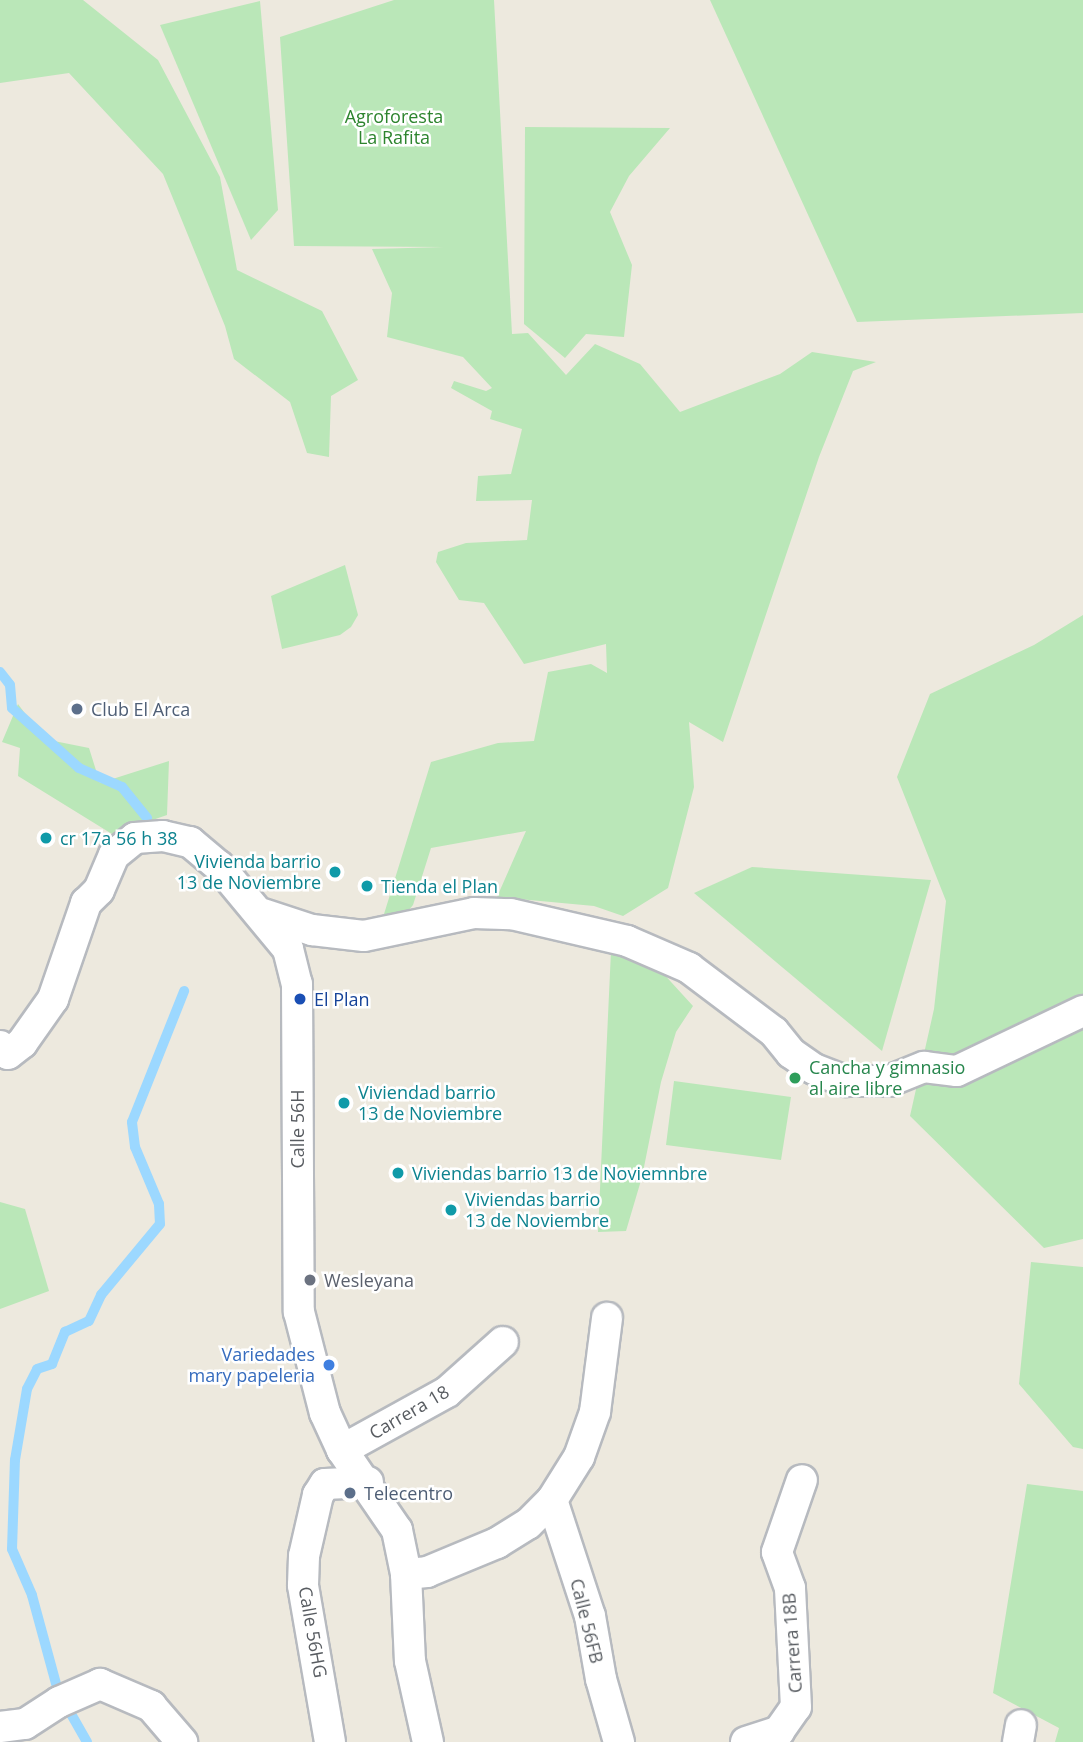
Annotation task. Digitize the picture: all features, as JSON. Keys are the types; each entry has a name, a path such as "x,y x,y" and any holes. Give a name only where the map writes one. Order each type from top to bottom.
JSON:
{"street":[{"name":"Calle 56H","path":"4,1050 22,1043 53,999 86,903 99,890 114,855 135,838 163,835 190,842 219,866 263,914 288,949 297,984 299,1312 325,1413 342,1450 368,1482 397,1530 406,1574 410,1661 428,1742"},
{"path":"263,914 312,930 364,936 474,913 511,914 628,941 689,968 774,1032 791,1053 814,1069 846,1081 889,1081 924,1067 957,1071 1083,1011"},
{"path":"406,1574 427,1572 497,1543 528,1524 552,1500 579,1457 595,1412 607,1318"},
{"name":"Carrera 18","path":"342,1450 447,1392 503,1342"},
{"name":"Carrera 18B","path":"746,1742 779,1731 796,1707 790,1588 777,1552 802,1480"},
{"name":"Calle 56HG","path":"330,1742 303,1586 304,1556 318,1495 325,1484 368,1482"},
{"name":"Calle 56FB","path":"552,1500 590,1616 601,1679 619,1742"},
{"path":"0,1727 25,1724 66,1698 100,1684 151,1706 182,1742"}],"green space":[{"path":"0,0 83,0 158,60 220,177 237,270 322,311 358,380 331,396 329,457 307,453 290,402 234,359 225,326 163,174 69,73 0,83"},
{"name":"Agroforesta La Rafita","path":"394,0 494,0 512,334 528,333 566,375 595,344 640,364 680,412 780,374 812,352 876,362 853,371 819,457 723,742 689,722 694,787 668,888 623,916 594,906 497,897 526,831 431,848 413,905 401,919 380,927 431,762 498,743 534,741 548,672 591,664 607,673 606,644 524,664 484,603 459,600 436,562 438,552 466,543 527,540 532,500 476,501 478,476 511,474 522,429 490,419 492,411 451,388 454,381 486,391 492,388 463,357 387,337 392,293 372,249 444,247 294,246 280,37"},
{"path":"710,0 1083,0 1083,313 857,322"},
{"path":"260,1 278,210 251,240 160,25"},
{"path":"525,127 670,128 629,176 610,212 632,265 624,337 586,334 565,358 524,324"},
{"path":"345,565 358,615 351,627 340,635 282,649 271,596"},
{"path":"1083,615 1083,1239 1044,1248 910,1116 934,1009 946,901 897,777 930,694 1034,645"},
{"path":"18,704 44,739 89,748 100,783 169,761 167,815 112,834 18,776 20,748 2,742"},
{"path":"752,867 931,880 882,1051 694,893"},
{"path":"611,951 661,971 693,1006 676,1032 661,1082 642,1177 626,1231 598,1232"},
{"path":"674,1081 791,1097 781,1160 666,1145"},
{"path":"0,1202 25,1209 49,1291 0,1309"},
{"path":"1031,1262 1083,1267 1083,1449 1073,1447 1019,1384"},
{"path":"1027,1484 1083,1491 1083,1742 1055,1742 1059,1728 993,1693"}],"waterway":[{"path":"0,672 10,685 12,708 79,768 122,787 147,818"},
{"path":"87,1742 58,1691 32,1595 12,1549 15,1460 27,1389 37,1369 52,1364 65,1332 89,1321 101,1295 160,1224 159,1204 135,1147 132,1122 184,991"}],"place":[{"name":"Club El Arca","path":"77,709"},
{"name":"cr 17a 56 h 38","path":"46,838"},
{"name":"Vivienda barrio 13 de Noviembre","path":"335,872"},
{"name":"Tienda el Plan","path":"367,886"},
{"name":"El Plan","path":"300,999"},
{"name":"Cancha y gimnasio al aire libre","path":"795,1078"},
{"name":"Viviendad barrio 13 de Noviembre","path":"344,1103"},
{"name":"Viviendas barrio 13 de Noviemnbre","path":"398,1173"},
{"name":"Viviendas barrio 13 de Noviembre","path":"451,1210"},
{"name":"Wesleyana","path":"310,1280"},
{"name":"Variedades mary papeleria","path":"329,1365"},
{"name":"Telecentro","path":"350,1493"}]}
